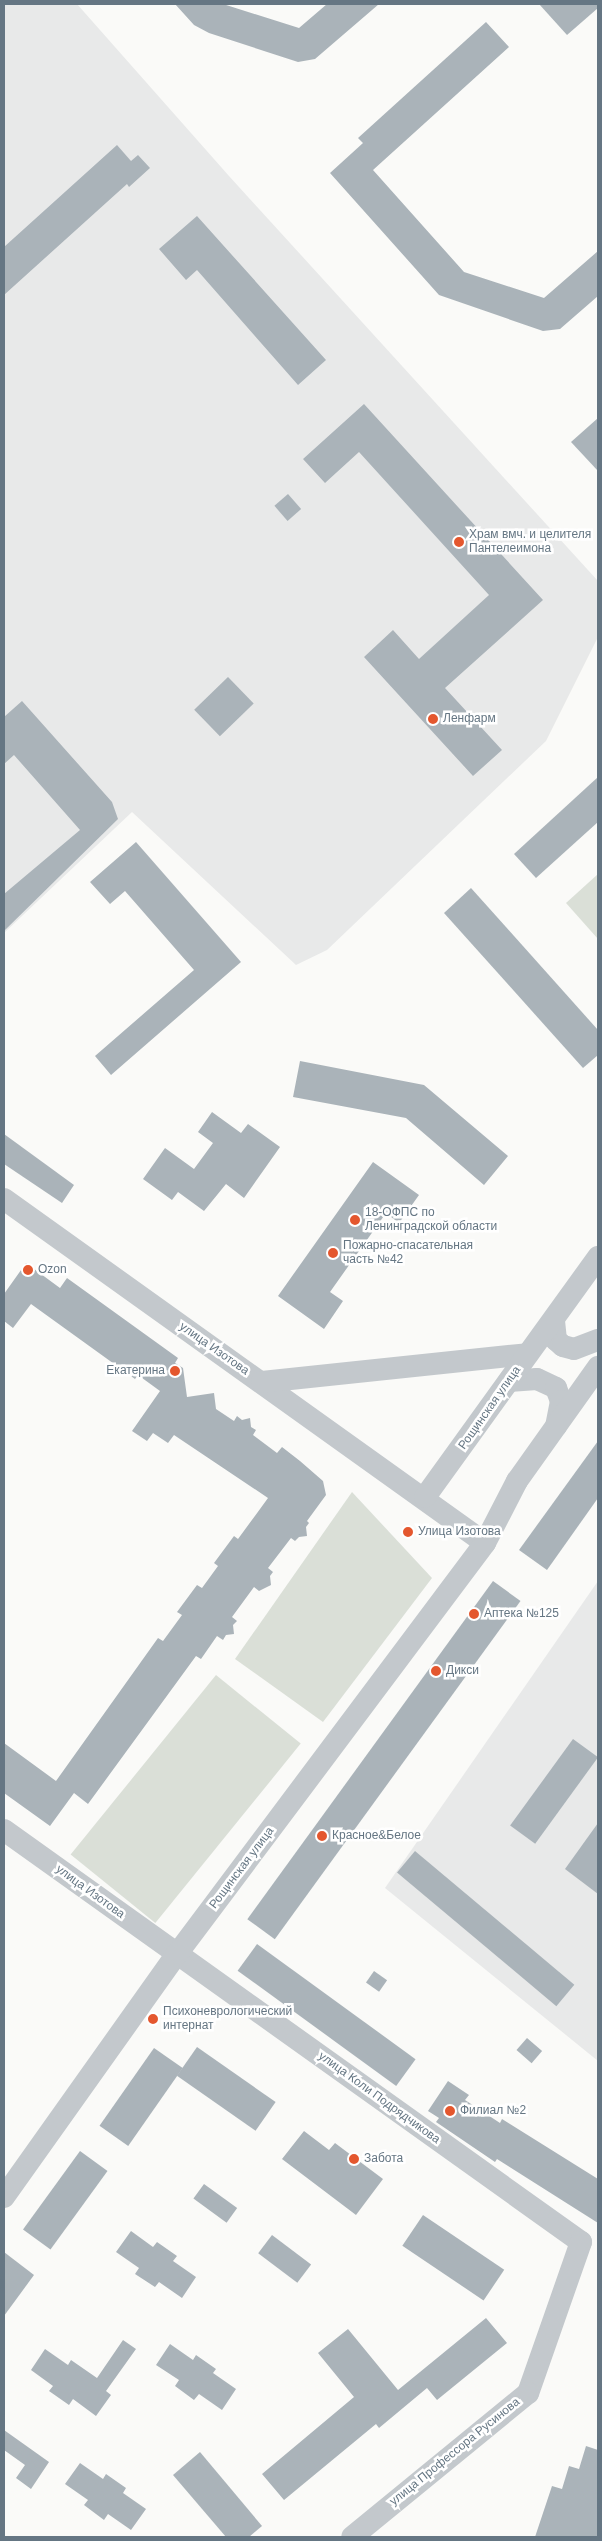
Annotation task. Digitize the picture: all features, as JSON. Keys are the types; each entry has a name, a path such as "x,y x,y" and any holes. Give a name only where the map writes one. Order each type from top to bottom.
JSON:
{"street":[{"name":"улица Изотова","path":"4,1199 425,1497"},
{"name":"Рощинская улица","path":"425,1497 598,1257"},
{"path":"554,1320 556,1340 563,1346 574,1349 598,1340"},
{"path":"262,1382 528,1354"},
{"name":"Рощинская улица","path":"4,2198 177,1954 485,1543 517,1481 598,1367"},
{"path":"510,1381 537,1378 556,1388 561,1401 556,1427"},
{"path":"425,1497 485,1543"},
{"name":"улица Изотова","path":"4,1830 177,1954"},
{"name":"улица Коли Подрядчикова","path":"177,1954 581,2242"},
{"name":"улица Профессора Русинова","path":"352,2537 528,2393 581,2242"}],"shaded area":[{"path":"4,4 77,4 229,176 598,581 598,637 546,741 327,950 296,965 132,812 4,933"},
{"path":"598,874 598,939 566,903"},
{"path":"352,1492 432,1578 323,1722 235,1659"},
{"path":"598,1581 598,2061 385,1888"},
{"path":"216,1675 301,1744 155,1923 71,1855"}],"building":[{"path":"175,4 223,4 299,28 327,4 379,4 315,59 298,62 209,33 194,25"},
{"path":"539,4 598,4 598,8 567,35"},
{"path":"486,22 509,47 373,170 464,272 544,298 598,251 598,296 560,329 543,331 439,295 330,173 363,143 358,138"},
{"path":"117,145 131,161 138,155 150,168 129,187 127,184 4,295 4,247"},
{"path":"197,216 326,360 298,385 197,270 186,280 159,249"},
{"path":"364,404 543,600 445,688 502,750 473,776 364,657 393,630 419,659 489,595 359,452 325,483 303,459"},
{"path":"598,418 598,471 571,442"},
{"path":"288,494 301,509 288,521 274,506"},
{"path":"228,677 254,704 220,736 194,710"},
{"path":"22,701 112,802 118,819 4,931 4,894 80,830 14,755 4,764 4,717"},
{"path":"598,777 598,822 536,878 514,854"},
{"path":"136,842 241,962 111,1075 95,1056 194,970 125,891 110,904 90,882"},
{"path":"471,888 598,1030 598,1055 583,1068 444,913"},
{"path":"300,1061 424,1085 508,1156 484,1185 406,1118 293,1097"},
{"path":"212,1112 241,1133 248,1124 280,1147 244,1198 226,1184 204,1211 178,1192 172,1200 143,1179 165,1148 194,1169 213,1143 198,1132"},
{"path":"4,1134 74,1185 62,1203 4,1164"},
{"name":"Пожарно-спасательная часть №42","path":"373,1162 419,1195 399,1223 386,1213 330,1292 343,1301 324,1329 278,1296"},
{"path":"26,1263 60,1288 67,1278 178,1358 175,1363 183,1368 187,1397 214,1393 216,1409 234,1421 237,1416 242,1420 250,1418 251,1427 256,1430 253,1435 277,1453 282,1447 300,1461 323,1481 326,1495 307,1521 309,1523 306,1527 307,1536 299,1537 295,1541 291,1538 268,1568 273,1572 270,1576 271,1585 259,1591 254,1587 232,1617 237,1621 233,1625 234,1634 226,1635 223,1640 217,1636 201,1659 196,1656 88,1804 74,1793 50,1826 4,1793 4,1743 56,1781 158,1638 163,1641 182,1615 177,1612 197,1585 202,1588 218,1566 214,1563 234,1536 238,1539 268,1498 174,1435 168,1443 153,1433 147,1441 132,1431 160,1391 138,1375 135,1379 31,1304 13,1328 4,1321 4,1294"},
{"path":"598,1441 598,1498 547,1570 519,1550"},
{"path":"493,1581 521,1601 275,1939 247,1919"},
{"path":"573,1739 598,1757 535,1844 510,1826"},
{"path":"598,1823 598,1894 565,1869"},
{"path":"415,1851 574,1985 556,2006 397,1872"},
{"path":"257,1944 416,2059 396,2086 238,1971"},
{"path":"374,1971 387,1980 379,1992 366,1982"},
{"path":"527,2038 542,2051 532,2063 517,2050"},
{"path":"197,2047 276,2102 256,2131 177,2076"},
{"path":"154,2048 183,2068 128,2146 100,2126"},
{"path":"448,2081 469,2095 465,2100 500,2123 502,2119 598,2179 598,2223 497,2159 495,2162 436,2122 439,2118 428,2111"},
{"path":"304,2131 329,2150 335,2143 383,2179 356,2215 282,2159"},
{"path":"80,2151 108,2171 50,2249 23,2229"},
{"path":"204,2184 237,2208 227,2223 193,2199"},
{"path":"423,2215 504,2270 484,2300 402,2246"},
{"path":"131,2231 153,2247 157,2242 177,2256 173,2261 196,2277 182,2298 159,2282 155,2287 135,2274 139,2268 116,2252"},
{"path":"272,2235 311,2264 297,2283 258,2253"},
{"path":"4,2252 34,2275 4,2316"},
{"path":"486,2318 507,2343 437,2400 427,2388 379,2428 376,2424 284,2500 262,2474 354,2397 318,2353 348,2329 398,2390"},
{"path":"123,2340 136,2349 106,2391 111,2395 96,2416 73,2399 69,2405 49,2391 53,2386 31,2370 45,2349 68,2365 71,2360 97,2378"},
{"path":"170,2344 193,2360 196,2355 216,2369 213,2373 236,2389 222,2410 199,2394 194,2400 175,2386 179,2380 156,2365"},
{"path":"4,2430 49,2462 31,2489 16,2478 25,2465 4,2450"},
{"path":"586,2446 598,2450 598,2537 535,2537 552,2486 562,2489 569,2466 579,2469"},
{"path":"200,2452 262,2526 249,2537 226,2537 173,2475"},
{"path":"80,2463 103,2479 106,2474 126,2488 123,2493 146,2509 131,2530 108,2514 104,2520 84,2505 88,2500 65,2484"}],"place":[{"name":"Храм вмч. и целителя Пантелеимона","path":"459,542"},
{"name":"Ленфарм","path":"433,719"},
{"name":"18-ОФПС по Ленинградской области","path":"355,1220"},
{"name":"Пожарно-спасательная часть №42","path":"333,1253"},
{"name":"Ozon","path":"28,1270"},
{"name":"Екатерина","path":"175,1371"},
{"name":"Улица Изотова","path":"408,1532"},
{"name":"Аптека №125","path":"474,1614"},
{"name":"Дикси","path":"436,1671"},
{"name":"Красное&Белое","path":"322,1836"},
{"name":"Психоневрологический интернат","path":"153,2019"},
{"name":"Филиал №2","path":"450,2111"},
{"name":"Забота","path":"354,2159"}]}
